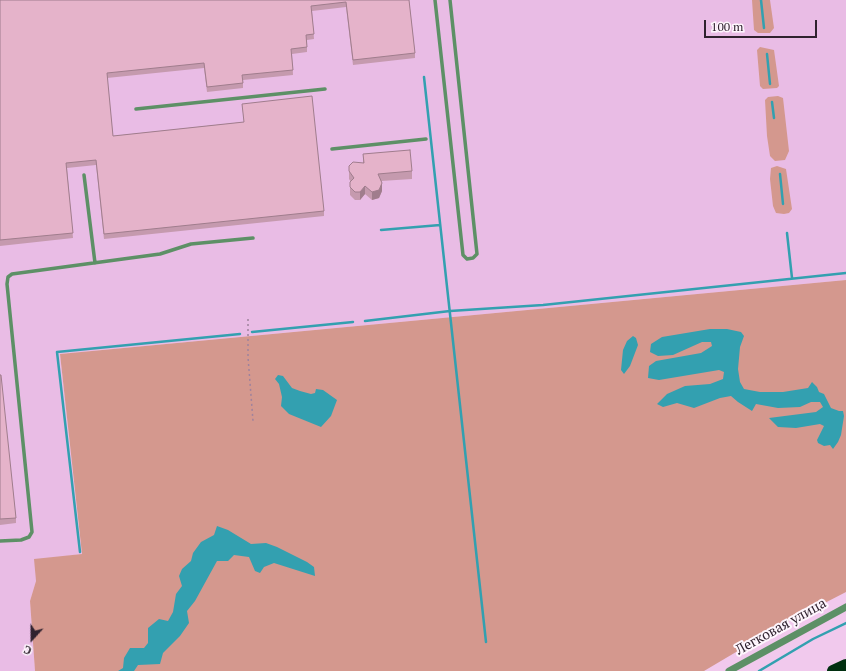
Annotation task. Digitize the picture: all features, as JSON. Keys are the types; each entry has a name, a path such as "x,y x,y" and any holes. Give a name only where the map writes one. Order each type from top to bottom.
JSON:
{"highway":[{"path":"833,671 846,665"}],"street":[{"name":"Легковая улица","path":"729,671 846,607"}],"lane":[{"path":"435,0 463,255 467,258 473,258 477,254 450,0"},
{"path":"136,109 325,89"},
{"path":"332,149 426,139"},
{"path":"84,175 95,263"},
{"path":"0,541 21,540 29,537 32,532 7,284 8,277 12,274 160,254 191,244 253,238"}],"path":[{"path":"248,319 248,357 253,420"}],"shaded area":[{"path":"0,0 846,0 846,280 60,354 82,554 35,560 36,581 30,601 35,671 0,671"},
{"path":"752,0 770,0 774,28 770,33 758,33 754,30"},
{"path":"760,47 774,50 779,86 777,88 763,89 760,86 757,50"},
{"path":"778,96 783,98 789,151 785,160 775,161 770,156 767,136 765,100 768,97"},
{"path":"777,166 786,169 792,209 789,213 784,214 776,213 773,206 770,179 771,168"},
{"path":"846,280 846,592 780,626 704,671 35,671 30,601 36,581 34,559 82,554 60,354"}],"water":[{"path":"710,329 727,329 741,332 744,336 740,347 738,369 740,382 744,389 760,392 783,392 808,388 812,382 817,387 819,392 824,394 831,408 843,411 844,416 841,435 833,449 830,445 824,446 818,443 817,440 824,426 820,424 796,428 778,427 769,418 816,412 823,407 820,402 811,402 800,407 778,408 756,404 752,411 731,396 720,398 694,408 677,403 663,407 657,404 667,394 685,386 710,384 723,379 724,372 719,370 659,380 648,378 649,366 656,361 701,353 712,346 711,342 702,342 673,355 658,356 650,352 651,344 662,337"},
{"path":"633,336 636,338 638,345 630,366 624,374 621,370 623,350 627,341"},
{"path":"278,375 283,376 292,388 311,394 315,393 316,389 323,390 337,400 331,416 321,427 289,414 281,406 282,397 279,384 275,379"},
{"path":"217,526 228,530 251,544 266,543 307,562 314,567 315,576 274,563 264,567 260,573 255,571 249,557 234,555 228,561 217,561 195,601 187,611 189,623 180,636 163,653 160,664 138,665 134,671 118,671 123,668 124,658 130,648 144,648 148,643 148,628 159,619 168,621 173,612 176,594 182,586 179,576 182,569 191,561 193,553 201,542 214,535"}],"building":[{"path":"0,0 409,0 415,53 353,60 346,2 311,6 314,34 306,35 307,47 291,49 293,70 242,75 243,83 207,87 204,63 107,73 113,136 244,122 242,104 312,96 324,211 104,234 96,160 66,163 73,233 0,240"},
{"path":"410,150 412,171 378,174 382,183 379,190 372,192 365,186 360,192 355,192 350,187 350,182 354,178 349,171 349,166 353,162 364,163 363,154"},
{"path":"0,375 16,518 0,519"}],"waterway":[{"path":"761,0 764,28"},
{"path":"767,54 770,84"},
{"path":"424,77 486,642"},
{"path":"772,102 774,118"},
{"path":"780,174 783,204"},
{"path":"381,230 440,225"},
{"path":"787,233 792,278"},
{"path":"365,321 450,311 543,305 846,273"},
{"path":"252,332 353,322"},
{"path":"80,552 57,352 240,334"},
{"path":"759,671 813,639 846,623"}]}
